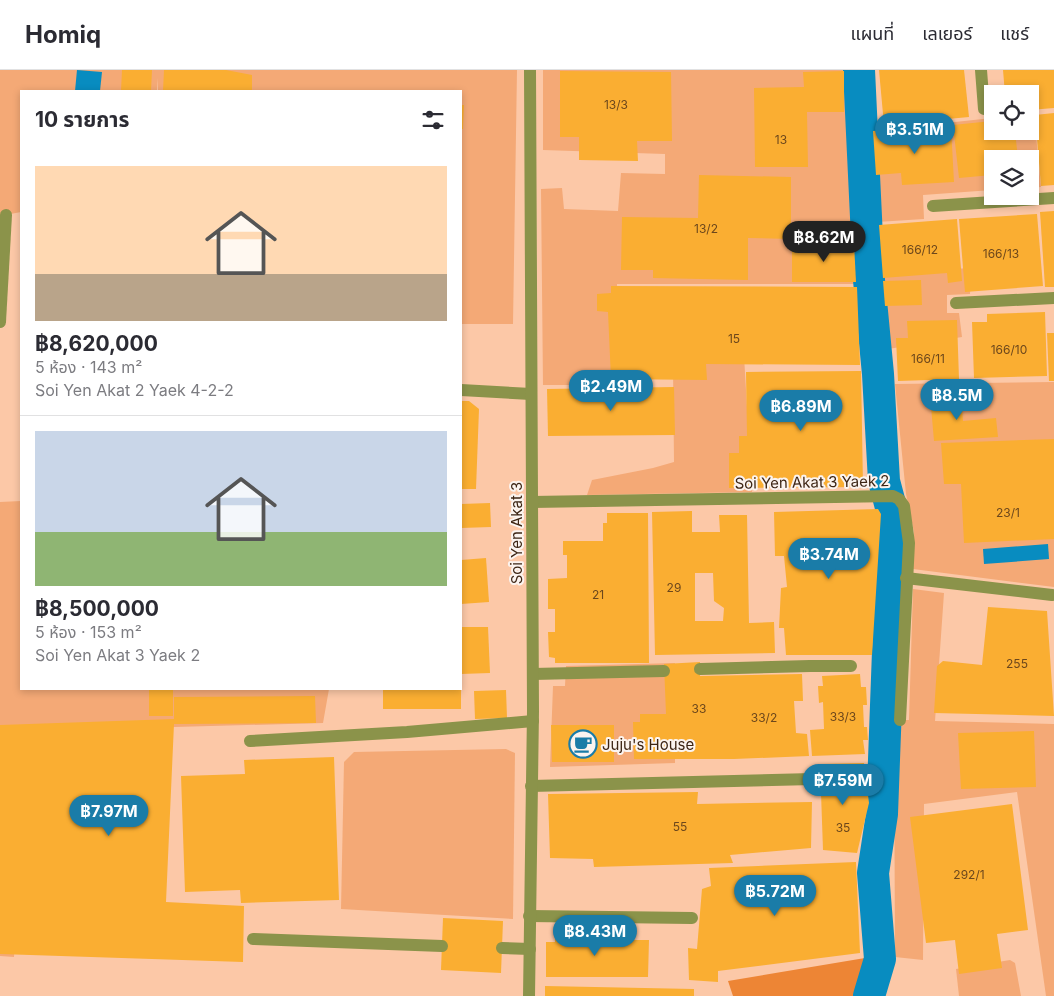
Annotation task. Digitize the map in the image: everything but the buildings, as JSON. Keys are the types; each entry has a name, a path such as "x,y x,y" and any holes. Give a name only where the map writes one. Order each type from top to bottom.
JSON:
{"street":[{"name":"Soi Yen Akat 3","path":"529,996 533,721 530,70"},
{"path":"981,70 984,109"},
{"path":"934,206 1054,198"},
{"path":"0,322 6,215"},
{"path":"956,304 1054,298"},
{"path":"462,390 531,394"},
{"name":"Soi Yen Akat 3 Yaek 2","path":"532,502 888,497 899,499 904,506 909,543 900,720"},
{"path":"906,578 1052,595"},
{"path":"700,669 851,666"},
{"path":"533,674 664,671"},
{"path":"250,741 407,732 533,721"},
{"path":"531,786 813,779"},
{"path":"529,916 692,918"},
{"path":"253,939 442,946"},
{"path":"502,948 530,949"}],"shaded area":[{"path":"0,70 517,70 513,324 462,324 462,90 158,90 158,78 157,90 20,90 20,212 0,216"},
{"path":"543,70 845,70 859,284 617,284 618,385 543,385 541,189 562,188 564,209 618,211 621,173 665,174 665,154 543,150"},
{"path":"984,119 984,140 1036,140 1037,150 984,150 984,191 923,195 924,219 877,222 872,131"},
{"path":"1039,166 1041,187 1039,187"},
{"path":"971,268 970,294 947,295 947,313 959,313 962,337 888,349 879,273"},
{"path":"744,356 752,492 587,495 592,480 674,462 673,366"},
{"path":"1054,382 1054,587 913,569 914,532 906,494 895,384"},
{"path":"20,501 20,690 329,690 323,723 29,731 14,957 0,956 0,502"},
{"path":"913,589 944,593 935,721 1054,724 1054,996 1046,996 1017,792 924,804 923,960 895,957 894,720 909,720"},
{"path":"675,663 675,763 550,767 553,686 565,686 566,666"},
{"path":"506,749 515,753 513,919 341,909 344,762 354,752"},
{"path":"865,958 874,962 864,996 733,996 728,981"},
{"path":"1010,960 1015,963 1021,996 959,996 956,969"}],"water":[{"path":"77,70 102,72 100,90 75,90"},
{"path":"1048,544 1049,559 984,564 983,549"}],"waterway":[{"path":"859,70 869,280 878,374 884,481 893,515 882,814 873,873 880,959 869,996"}],"place":[{"name":"Juju's House","path":"583,744"}]}
